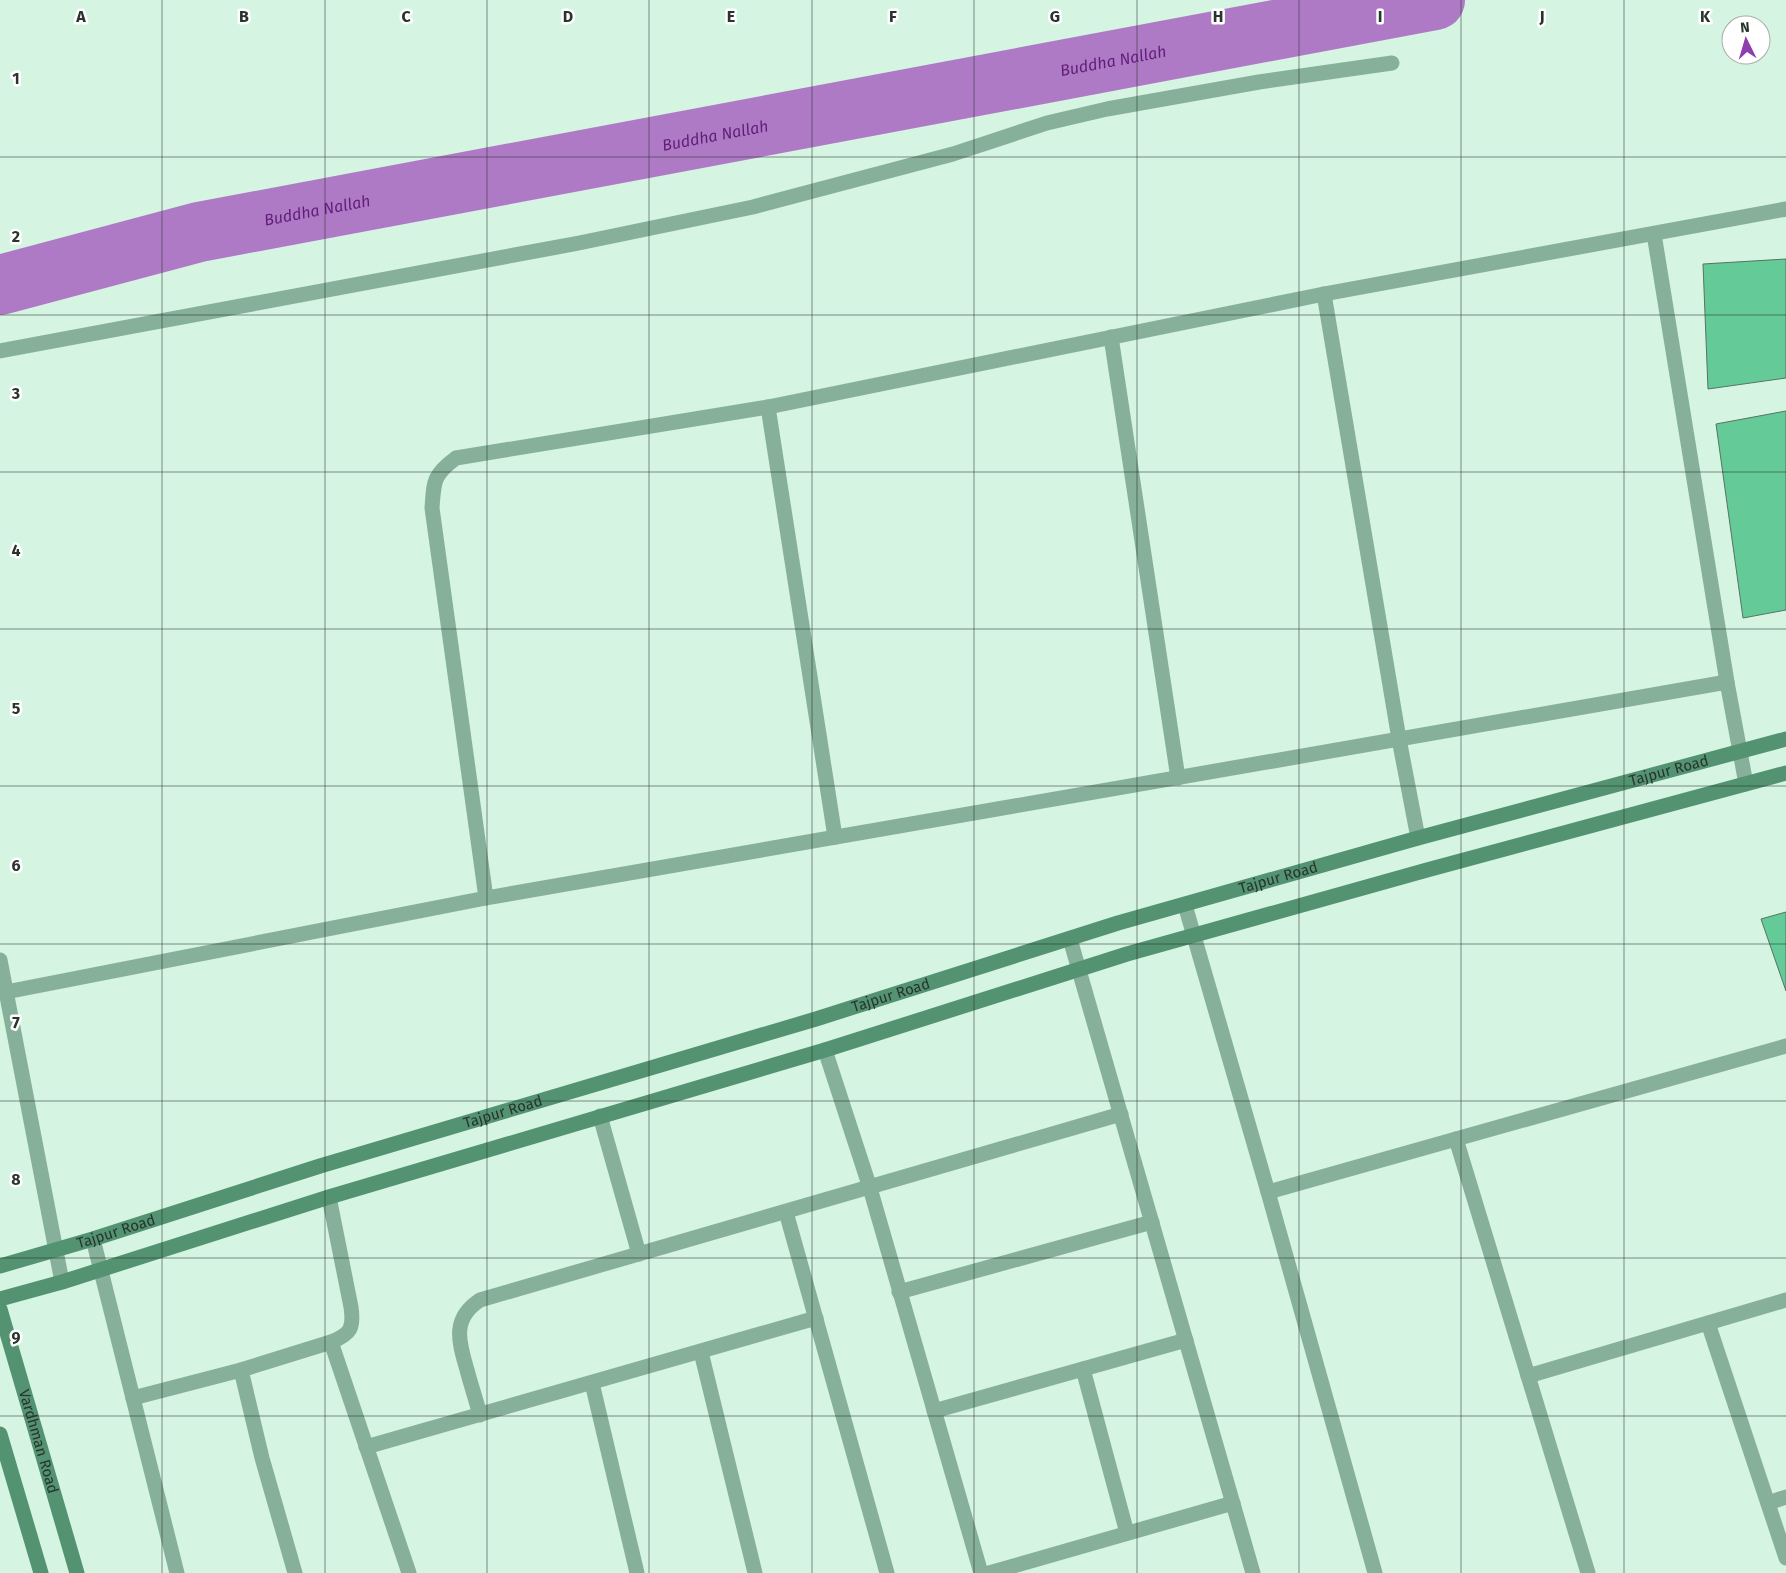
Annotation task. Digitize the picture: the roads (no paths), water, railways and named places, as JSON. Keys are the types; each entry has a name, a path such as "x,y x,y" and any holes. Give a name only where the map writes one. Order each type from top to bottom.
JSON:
{"main road":[{"name":"Tajpur Road","path":"0,1266 93,1239 320,1166 816,1019 1118,923 1418,838 1786,740"},
{"name":"Tajpur Road","path":"0,1299 62,1282 329,1198 600,1116 825,1050 1127,954 1427,870 1786,773"},
{"name":"Vardhman Road","path":"0,1310 77,1573"},
{"path":"0,1434 41,1573"}],"street":[{"path":"0,351 579,243 754,207 953,154 1047,123 1107,109 1259,82 1392,63"},
{"path":"486,898 432,508 434,483 441,469 456,458 768,407 1324,294 1786,209"},
{"path":"1654,234 1727,682 1746,784"},
{"path":"1324,294 1418,838"},
{"path":"1111,337 1178,778"},
{"path":"768,407 835,837"},
{"path":"6,992 486,898 1727,682"},
{"path":"1185,905 1375,1573"},
{"path":"1070,939 1253,1573"},
{"path":"0,960 62,1282"},
{"path":"1268,1192 1786,1046"},
{"path":"825,1050 870,1188 981,1573"},
{"path":"480,1415 459,1341 461,1322 465,1313 480,1300 1121,1114"},
{"path":"600,1116 639,1254"},
{"path":"1456,1139 1588,1573"},
{"path":"133,1398 241,1370 331,1342 344,1337 349,1332 352,1316 329,1198"},
{"path":"786,1212 887,1573"},
{"path":"899,1292 1152,1222"},
{"path":"93,1239 177,1573"},
{"path":"1528,1376 1786,1300"},
{"path":"366,1447 816,1318"},
{"path":"1708,1323 1786,1558"},
{"path":"934,1411 1186,1340"},
{"path":"331,1342 409,1573"},
{"path":"701,1352 755,1573"},
{"path":"1084,1369 1127,1533"},
{"path":"241,1370 262,1458 295,1573"},
{"path":"592,1383 637,1573"},
{"path":"1768,1503 1786,1498"},
{"path":"989,1573 1233,1503"}],"waterway":[{"name":"Buddha Nallah","path":"0,285 199,232 1435,0"}]}
